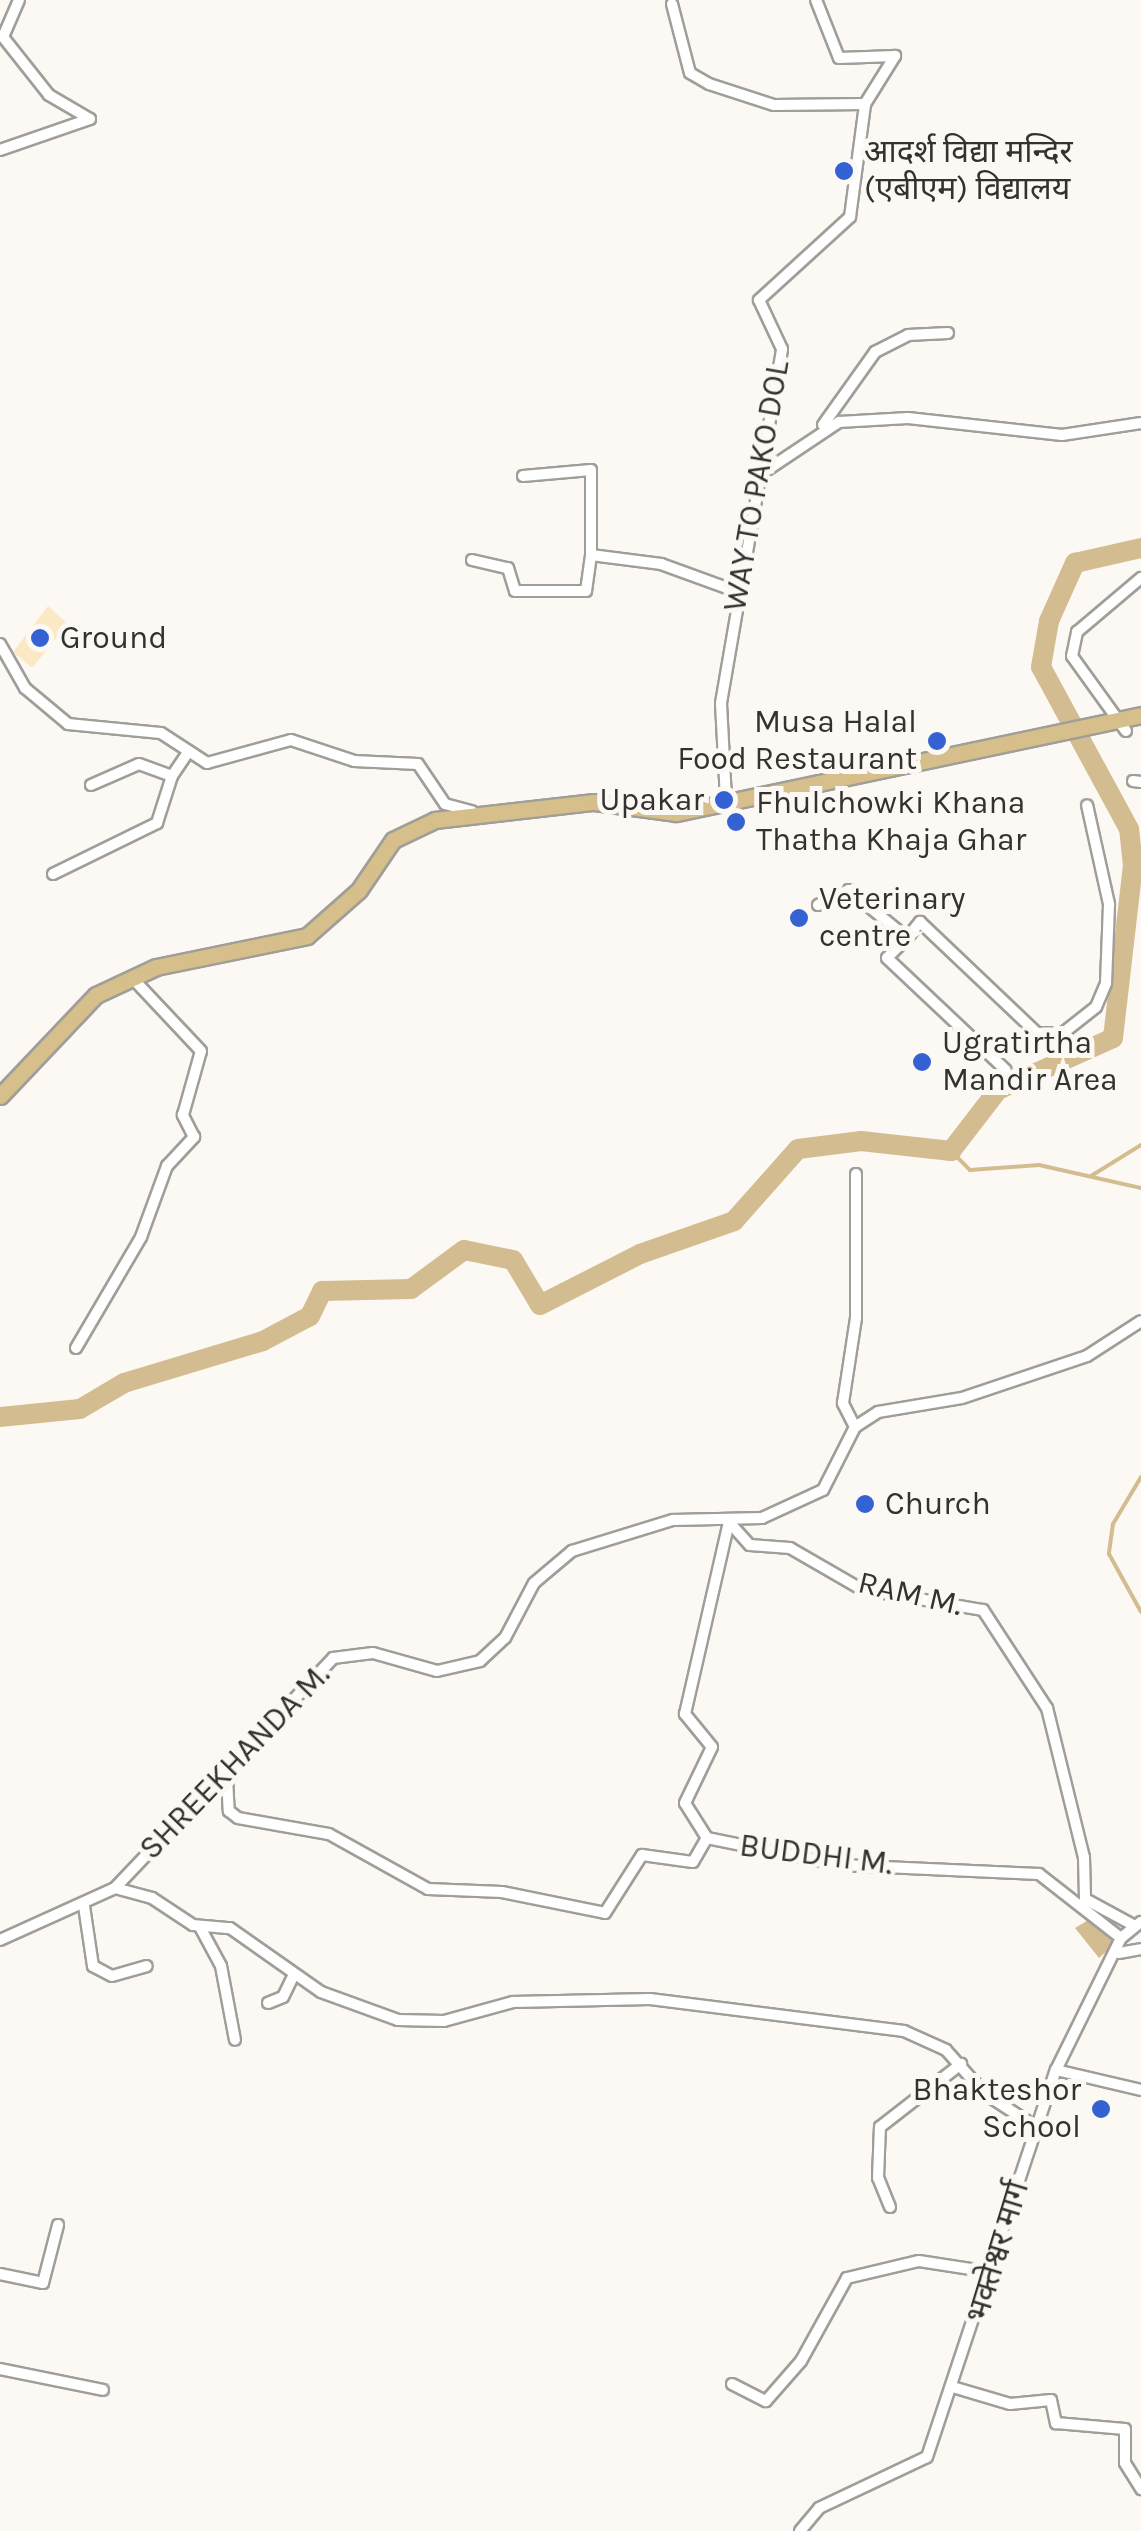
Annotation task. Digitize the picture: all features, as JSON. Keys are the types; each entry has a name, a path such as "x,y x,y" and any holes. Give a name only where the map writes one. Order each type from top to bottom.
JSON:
{"main road":[{"path":"0,1096 60,1023 156,967 307,936 359,890 402,831 472,811 594,802 676,813 726,799 1118,723 1141,715"}],"street":[{"path":"0,150 90,119 49,95 2,37 19,0"},
{"name":"WAY TO PAKO DOL","path":"726,799 722,703 782,349 759,300 850,217 866,104 896,56 839,58 816,0"},
{"path":"672,4 690,73 709,84 774,105 866,104"},
{"path":"762,474 822,426 875,352 908,336 948,332"},
{"path":"822,426 908,418 1062,435 1141,423"},
{"path":"472,560 508,568 515,591 586,591 591,555 591,470 523,476"},
{"path":"591,555 662,564 738,592"},
{"path":"1118,723 1082,679 1072,656 1086,622 1141,578"},
{"path":"0,644 25,688 68,724 161,733 206,763 291,740 354,761 418,764 446,804 472,811"},
{"path":"52,874 156,824 172,776 188,752"},
{"path":"91,785 139,764 172,776"},
{"path":"1006,1070 888,958 920,922 1037,1033 1081,1024 1106,983 1108,939 1086,805"},
{"path":"818,905 849,890 907,938"},
{"path":"76,1348 141,1238 167,1166 194,1136 183,1116 201,1051 134,980"},
{"path":"856,1174 856,1318 843,1403 855,1427 878,1412 962,1398 1087,1356 1141,1321"},
{"name":"SHREEKHANDA M.","path":"0,1940 84,1906 115,1888 226,1778 333,1658 374,1653 437,1670 480,1660 504,1638 534,1583 572,1551 673,1520 729,1522 823,1490 855,1427"},
{"path":"706,1838 685,1803 712,1747 685,1714 729,1522"},
{"name":"RAM M.","path":"729,1522 750,1545 790,1548 861,1589 983,1610 1047,1708 1084,1857 1085,1899 1137,1923"},
{"name":"BUDDHI M.","path":"226,1778 229,1810 238,1818 329,1834 428,1889 502,1892 605,1913 642,1855 693,1862 706,1838 840,1865 1039,1874 1120,1938"},
{"path":"115,1888 200,1927 230,1928 294,1974 398,2020 444,2021 513,2002 650,1998 883,2026 923,2037 960,2064 984,2093 1038,2129"},
{"path":"84,1906 93,1966 112,1976 148,1966"},
{"path":"1120,1938 1137,1923"},
{"path":"200,1927 222,1966 235,2040"},
{"name":"भक्तेश्वर मार्ग","path":"800,2531 818,2508 927,2457 956,2388 1056,2070 1119,1953 1120,1938"},
{"path":"1119,1953 1141,1949"},
{"path":"268,2003 283,1998 294,1974"},
{"path":"890,2207 878,2178 880,2127 960,2064"},
{"path":"1056,2070 1141,2090"},
{"path":"0,2274 43,2284 58,2225"},
{"path":"732,2384 766,2401 802,2361 847,2278 919,2261 990,2272"},
{"path":"0,2368 103,2390"},
{"path":"956,2388 1010,2404 1050,2400 1056,2423 1125,2429 1126,2462 1141,2489"}],"shaded area":[{"name":"Ground","path":"48,606 68,624 32,668 13,652"},
{"path":"1095,1916 1117,1942 1099,1958 1075,1928"}],"waterway":[{"path":"0,1417 80,1409 124,1383 263,1341 310,1316 322,1291 411,1289 464,1250 513,1260 540,1305 640,1254 734,1221 798,1149 861,1141 951,1151 998,1090 1113,1038 1133,866 1129,829 1041,667 1049,621 1075,563 1141,548"},
{"path":"1091,1176 1141,1145"},
{"path":"951,1151 970,1170 1039,1165 1141,1188"},
{"path":"1141,1477 1113,1524 1109,1554 1141,1612"}],"place":[{"name":"आदर्श विद्या मन्दिर (एबीएम) विद्यालय","path":"844,171"},
{"name":"Ground","path":"40,638"},
{"name":"Musa Halal Food Restaurant","path":"937,741"},
{"name":"Upakar","path":"724,800"},
{"name":"Fhulchowki Khana Thatha Khaja Ghar","path":"736,822"},
{"name":"Veterinary centre","path":"799,918"},
{"name":"Ugratirtha Mandir Area","path":"922,1062"},
{"name":"Church","path":"865,1504"},
{"name":"Bhakteshor School","path":"1101,2109"}]}
